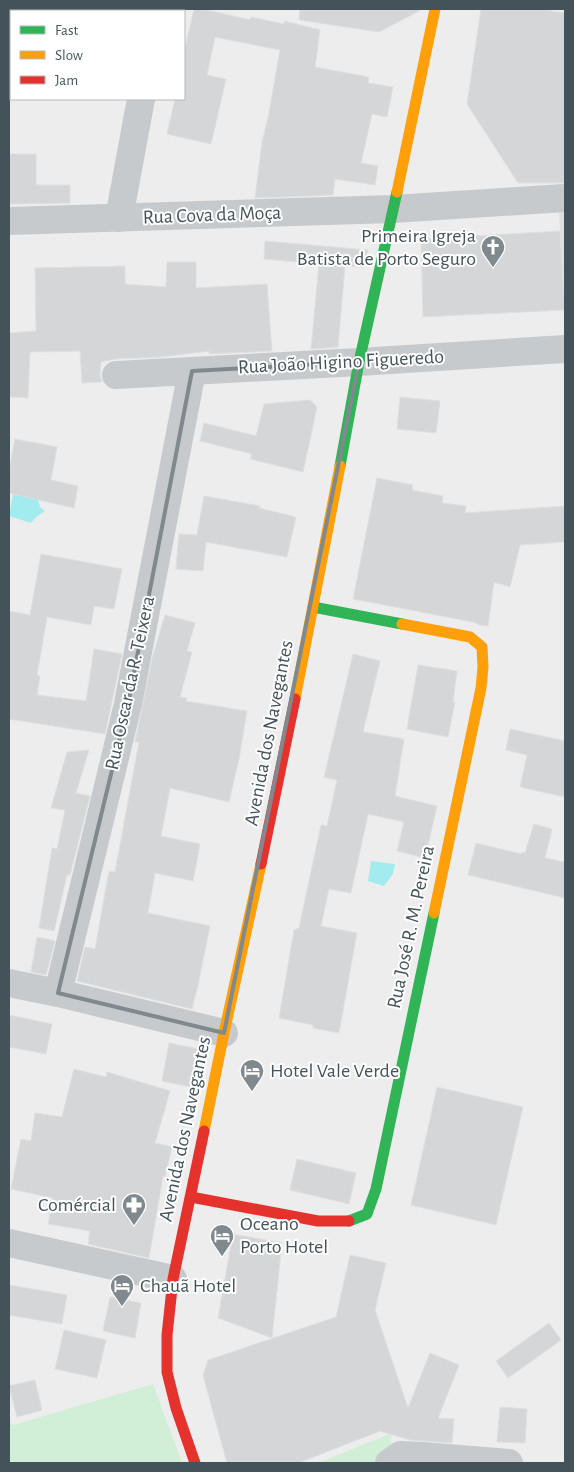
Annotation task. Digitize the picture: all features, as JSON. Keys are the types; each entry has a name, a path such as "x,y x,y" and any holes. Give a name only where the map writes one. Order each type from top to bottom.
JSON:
{"main road":[{"name":"Avenida dos Navegantes","path":"195,1463 176,1408 167,1372 167,1335 173,1279 263,856 313,607 359,362 435,9"},
{"name":"Rua José R. M. Pereira","path":"191,1197 318,1221 348,1221 367,1214 376,1189 481,688 482,647 470,637 313,607"}],"street":[{"path":"119,218 141,100"},
{"name":"Rua Cova da Moça","path":"9,221 393,209 565,198"},
{"name":"Rua João Higino Figueredo","path":"116,375 565,349"},
{"name":"Rua Oscar da R. Teixera","path":"58,993 128,704 192,371"},
{"path":"9,983 224,1033"},
{"path":"9,1243 173,1279"},
{"path":"389,1463 400,1455 509,1463"}],"highlighted area":[{"path":"359,362 224,1033 58,993 128,704 192,371"}],"shaded area":[{"path":"559,209 565,209 565,297 560,231"}],"green space":[{"path":"153,1384 182,1463 9,1463 9,1421 13,1425"},
{"path":"392,1433 390,1446 378,1463 318,1463"}],"water":[{"path":"13,494 38,499 40,507 45,511 31,523 9,516"},
{"path":"371,861 395,864 393,874 384,886 368,881"}],"building":[{"path":"194,9 204,9 250,20 251,17 284,24 284,21 320,30 315,67 369,77 368,83 393,87 387,117 372,114 361,163 378,166 375,185 335,179 333,195 255,198 262,142 280,50 215,37 207,75 226,79 211,144 167,134 175,100 185,100 185,48"},
{"path":"300,9 419,9 419,11 379,32 299,20"},
{"path":"481,9 539,9 565,13 565,183 518,183 467,104"},
{"path":"9,154 36,154 36,185 70,185 70,203 9,204"},
{"name":"Primeira Igreja Batista de Porto Seguro","path":"560,231 565,310 423,317 421,239"},
{"path":"265,241 368,250 364,267 345,266 338,347 311,349 319,264 264,259"},
{"path":"167,262 196,262 196,288 267,284 272,351 209,354 209,351 161,357 115,359 101,362 100,376 102,382 82,383 80,351 30,352 28,398 9,397 9,333 36,331 35,268 125,266 125,284 166,287"},
{"path":"400,397 440,401 436,433 397,429"},
{"path":"310,400 317,407 303,472 250,459 252,454 200,441 204,423 256,436 264,404"},
{"path":"15,439 57,447 51,480 78,486 74,508 9,493 9,471"},
{"path":"377,478 413,485 412,490 443,496 442,503 466,506 465,513 565,506 565,542 520,545 510,587 494,582 488,626 353,599"},
{"path":"204,496 260,506 259,508 296,517 287,557 206,542 203,571 176,569 179,534 197,535"},
{"path":"41,554 122,569 114,609 94,606 91,625 47,617 37,675 40,676 37,695 86,701 94,649 122,654 105,734 9,719 9,611 30,615"},
{"path":"165,615 195,623 187,651 192,652 180,697 187,698 186,701 247,711 229,802 170,788 161,836 200,844 193,881 155,873 148,913 210,926 192,1009 77,981 85,947 95,949 109,871 115,872 139,742 135,742 152,659"},
{"path":"353,654 380,661 363,732 404,739 395,796 437,806 425,858 397,851 404,822 368,814 351,893 329,889 321,926 357,933 339,1033 279,1018 294,930 299,928 321,825 327,826 337,780 324,777"},
{"path":"418,665 457,671 453,702 455,702 448,737 407,729"},
{"path":"510,729 565,741 565,797 520,787 527,755 506,750"},
{"path":"89,750 76,793 90,796 70,875 67,875 54,931 39,928 52,848 57,849 65,810 51,808 67,752"},
{"path":"534,824 552,829 545,858 565,862 565,898 468,875 476,843 521,854 522,852 525,853"},
{"path":"37,937 55,941 46,975 31,972"},
{"path":"9,1015 52,1024 46,1054 9,1047"},
{"path":"169,1043 199,1049 191,1087 162,1081"},
{"path":"74,1069 106,1077 107,1072 170,1091 155,1143 172,1147 165,1177 163,1176 149,1258 88,1244 90,1231 48,1224 53,1198 11,1189 21,1139 31,1141 35,1113 62,1117"},
{"path":"437,1087 523,1107 496,1225 411,1205"},
{"path":"297,1159 356,1173 349,1204 290,1190"},
{"path":"233,1234 282,1243 272,1338 218,1318"},
{"path":"350,1255 386,1263 375,1310 408,1408 430,1353 459,1365 438,1418 454,1419 452,1443 410,1440 380,1431 298,1463 227,1463 203,1375 208,1360 336,1317"},
{"path":"9,1285 67,1295 62,1324 9,1315"},
{"path":"110,1297 141,1303 135,1338 103,1331"},
{"path":"549,1323 561,1340 508,1378 496,1361"},
{"path":"64,1330 106,1340 97,1378 55,1369"},
{"path":"35,1380 42,1410 17,1417 9,1386"},
{"path":"500,1407 527,1409 525,1443 497,1442"}],"traffic: fast":[{"path":"340,466 359,362 397,192"},
{"path":"313,607 402,624"},
{"path":"349,1221 367,1214 376,1189 434,913"}],"traffic: slow":[{"path":"397,192 435,9"},
{"path":"295,699 340,466"},
{"path":"402,624 470,637 482,647 481,688 434,913"},
{"path":"204,1131 261,864"}],"traffic: jam":[{"path":"261,864 295,699"},
{"path":"195,1463 176,1408 167,1372 167,1335 173,1279 204,1131"},
{"path":"191,1197 318,1221 349,1221"}],"place":[{"name":"Primeira Igreja Batista de Porto Seguro","path":"493,268"},
{"name":"Hotel Vale Verde","path":"252,1092"},
{"name":"Comércial","path":"134,1226"},
{"name":"Oceano Porto Hotel","path":"222,1257"},
{"name":"Chauã Hotel","path":"122,1307"}]}
